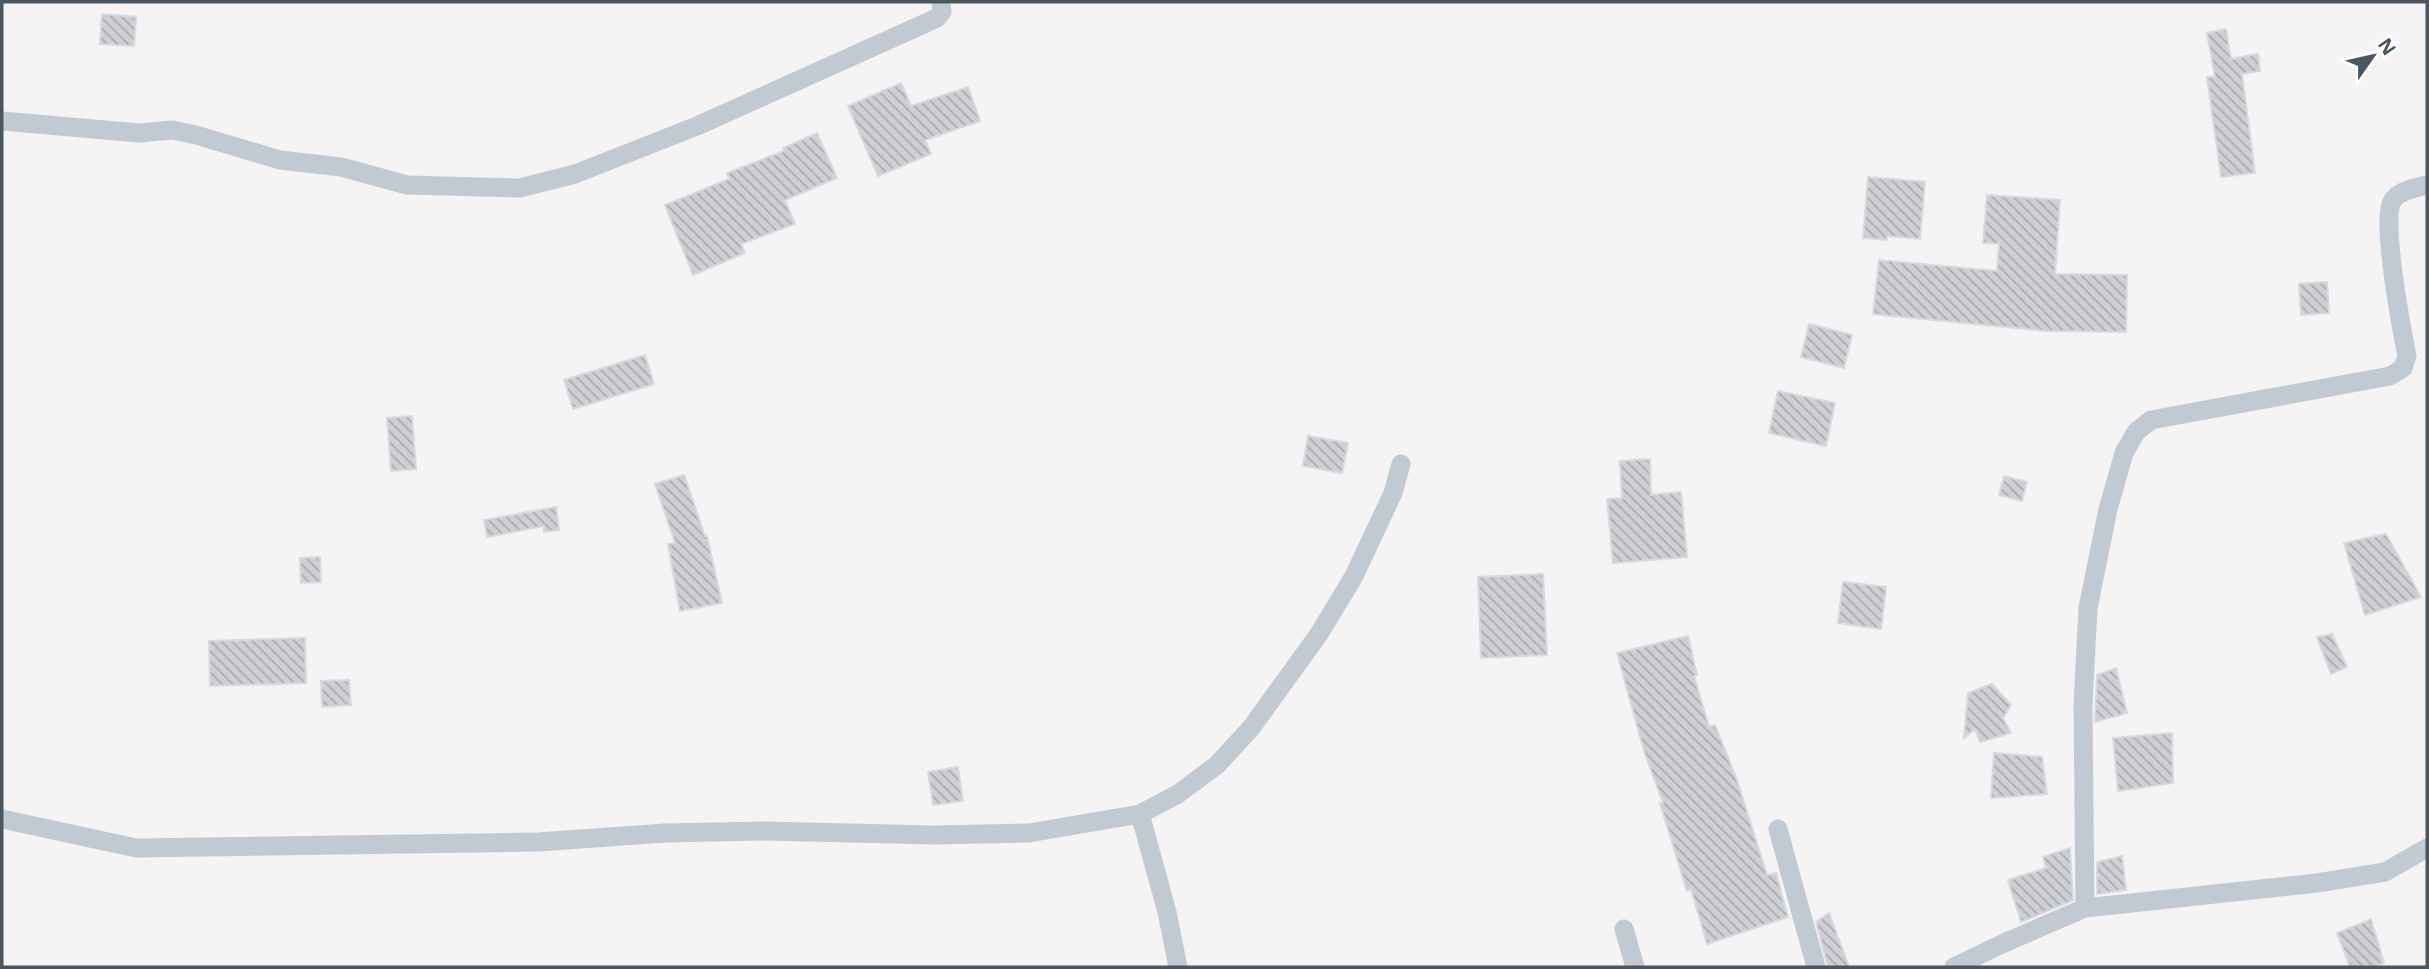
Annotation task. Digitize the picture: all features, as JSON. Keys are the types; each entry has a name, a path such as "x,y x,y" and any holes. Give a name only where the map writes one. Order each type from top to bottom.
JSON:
{"street":[{"path":"2,121 139,133 172,130 281,160 341,167 407,185 520,188 575,174 697,127 937,18 942,12 941,2"},
{"path":"2085,908 2083,705 2088,608 2108,509 2124,453 2136,432 2151,420 2390,376 2403,368 2407,355 2389,237 2389,211 2393,200 2405,191 2427,185"},
{"path":"2,819 136,848 538,842 666,833 1029,833 1140,814 1178,794 1217,765 1251,728 1319,634 1354,576 1393,493 1401,464"},
{"path":"1140,814 1167,912 1178,967"},
{"path":"1778,829 1815,967"},
{"path":"1954,967 2085,908 2316,883 2385,872 2427,848"},
{"path":"1624,929 1635,967"}],"building":[{"path":"102,14 136,17 134,46 100,44"},
{"path":"2226,29 2231,59 2258,54 2260,71 2242,74 2255,173 2221,177 2207,77 2215,77 2207,33"},
{"path":"901,83 911,106 968,87 980,121 925,140 931,154 878,176 848,106"},
{"path":"817,133 837,178 785,200 795,224 741,244 745,253 693,275 665,205 729,179 727,173 784,151 783,148"},
{"path":"1868,177 1925,182 1920,239 1887,236 1887,240 1863,238"},
{"path":"1987,195 2060,200 2055,274 2127,275 2126,332 2048,331 1873,314 1879,260 1997,271 1999,244 1983,243"},
{"path":"2327,282 2329,313 2301,315 2299,284"},
{"path":"1809,324 1852,335 1844,368 1801,357"},
{"path":"645,355 654,384 573,409 564,380"},
{"path":"1778,391 1835,403 1826,446 1769,433"},
{"path":"412,416 416,469 391,471 387,418"},
{"path":"1308,436 1348,443 1342,473 1303,466"},
{"path":"1650,459 1651,495 1681,492 1687,557 1613,563 1607,499 1622,498 1620,461"},
{"path":"684,475 707,536 722,603 680,611 668,544 675,543 655,484"},
{"path":"2004,476 2027,482 2022,501 1999,495"},
{"path":"556,507 559,530 544,532 544,526 487,537 484,520"},
{"path":"2386,534 2421,597 2365,615 2344,543"},
{"path":"320,557 321,582 301,583 300,558"},
{"path":"1543,574 1547,655 1481,658 1478,577"},
{"path":"1843,582 1886,587 1881,629 1838,623"},
{"path":"2332,634 2347,667 2331,674 2317,637"},
{"path":"1688,636 1697,675 1694,676 1709,727 1715,725 1737,780 1767,875 1776,873 1788,917 1707,944 1691,889 1687,891 1617,653"},
{"path":"305,638 306,683 210,686 209,641"},
{"path":"2116,668 2127,713 2095,722 2097,675"},
{"path":"349,680 351,705 322,707 321,681"},
{"path":"1992,684 2011,705 2003,718 2011,733 1980,742 1975,729 1964,738 1968,693"},
{"path":"2172,733 2173,783 2118,791 2113,738"},
{"path":"1994,753 2042,757 2047,794 1991,798"},
{"path":"958,767 963,801 933,805 928,772"},
{"path":"2070,848 2073,900 2021,922 2008,880 2046,868 2043,857"},
{"path":"2122,856 2126,890 2097,894 2097,862"},
{"path":"1829,913 1849,967 1828,967 1816,922"},
{"path":"2371,919 2384,963 2370,967 2350,967 2337,933"}]}
